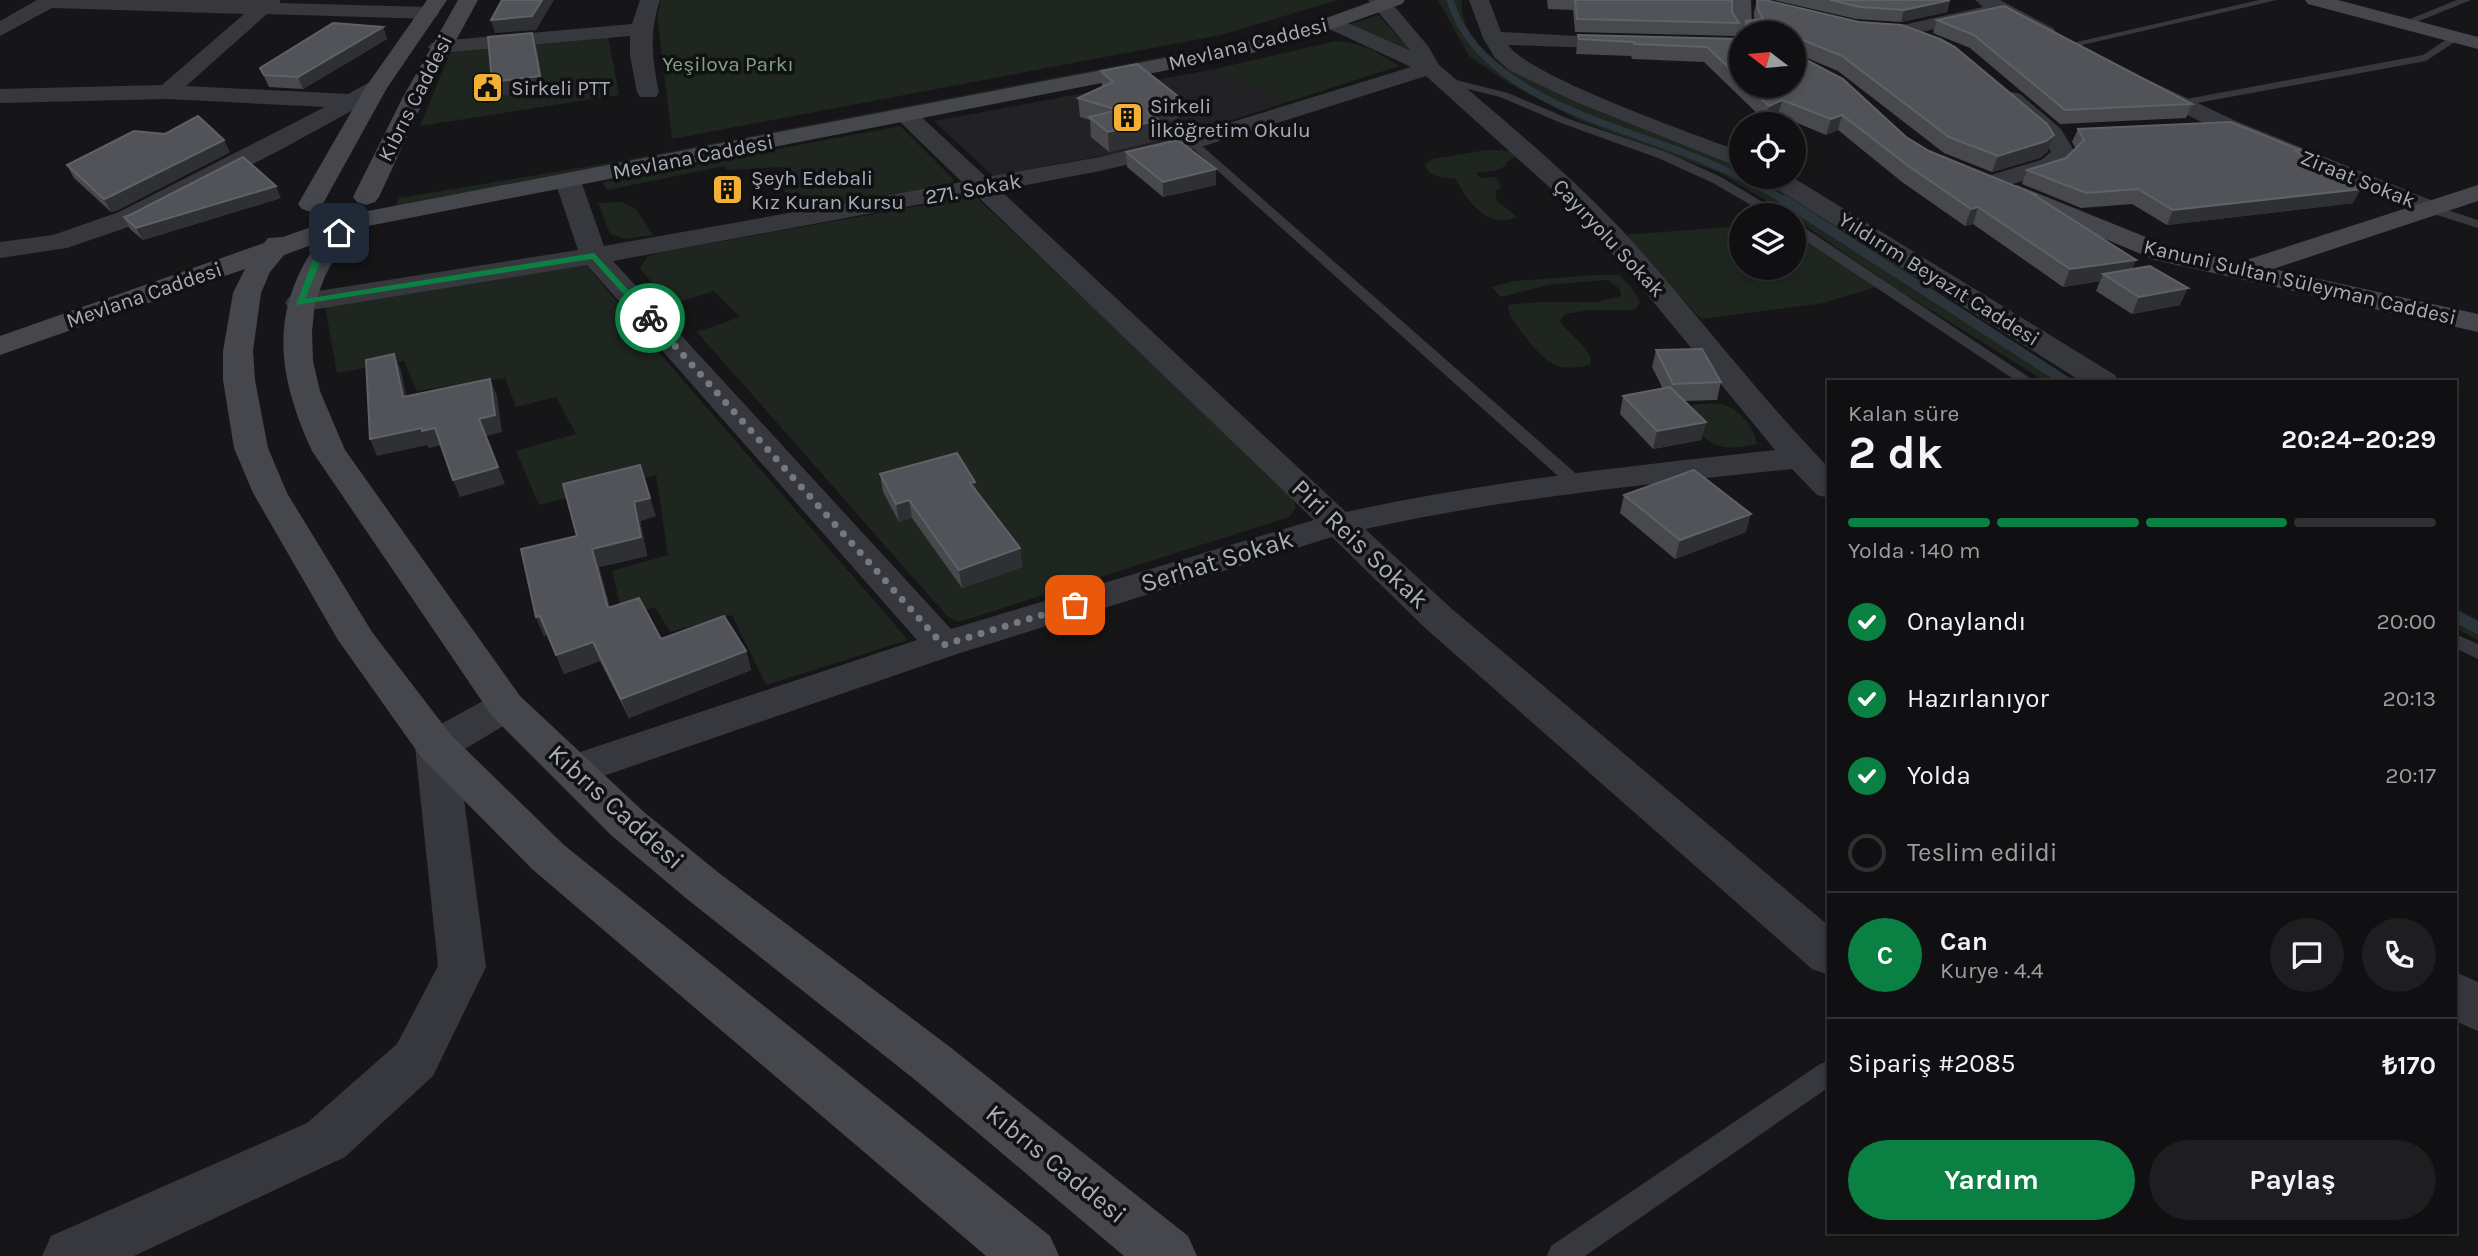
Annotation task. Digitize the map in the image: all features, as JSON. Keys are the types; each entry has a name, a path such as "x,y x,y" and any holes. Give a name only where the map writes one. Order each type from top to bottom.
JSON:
{"street":[{"name":"Kıbrıs Caddesi","path":"468,0 439,47 358,209 317,260 299,303 295,330 302,386 312,418 329,451 506,706 628,824 703,886 912,1046 1168,1256"},
{"path":"648,92 639,49 641,29 650,0"},
{"path":"0,327 295,224 328,226 358,209 540,170 1200,45 1253,33 1356,0"},
{"path":"1479,0 1493,38 1503,53 1529,72 1729,156"},
{"path":"2315,0 2478,43"},
{"path":"0,30 50,1 433,7"},
{"path":"1742,21 1741,1 1765,6"},
{"name":"Mevlana Caddesi","path":"0,346 295,224 358,209 568,181 1245,49 1332,23 1385,2"},
{"name":"Çayıryolu Sokak","path":"1385,2 1437,74 1577,200 1692,328 1799,458 1827,486"},
{"path":"1902,31 1994,4 2099,61"},
{"path":"168,92 196,64 267,5"},
{"path":"433,7 376,88 295,224 257,271 247,293 238,351 239,380 251,448 270,493 357,639 436,746 548,857 1030,1256"},
{"path":"1332,23 1437,74"},
{"path":"439,47 641,29"},
{"path":"1874,30 1902,31 1935,43"},
{"path":"1493,38 1655,43"},
{"name":"Ziraat Sokak","path":"2120,72 2228,126 2429,208"},
{"name":"271. Sokak","path":"299,303 594,256 980,188 1193,142 1437,74"},
{"path":"1991,81 2053,134 2080,133"},
{"path":"0,250 57,242 128,218 274,144 376,88"},
{"path":"0,96 168,92 350,101"},
{"name":"Piri Reis Sokak","path":"907,116 980,188 1438,618 1827,953"},
{"path":"2187,128 2228,126"},
{"name":"Kanuni Sultan Süleyman Caddesi","path":"2053,134 2064,154 2059,160 2025,174 1982,178 2165,254 2478,323"},
{"path":"568,181 594,256 943,645"},
{"name":"Yıldırım Beyazıt Caddesi","path":"1794,189 2101,380"},
{"path":"2241,271 2478,192"},
{"path":"2430,313 2478,333"},
{"name":"Serhat Sokak","path":"574,770 943,645 1338,524 1426,505 1575,482 1799,458"},
{"path":"436,746 506,706"},
{"path":"71,1256 326,1140 415,1060 462,967 436,746"},
{"path":"2457,994 2478,1010"}],"lane":[{"path":"2069,45 2272,0"},
{"path":"2405,23 2466,0"},
{"path":"2181,103 2426,58 2457,37"},
{"path":"1437,74 1504,95 1565,121 1689,166 1755,203"},
{"path":"1193,142 1575,482"},
{"path":"2429,208 2478,223"},
{"name":"Yıldırım Beyazıt Caddesi","path":"1806,235 2026,380"},
{"path":"2457,641 2478,652"},
{"path":"1561,1256 1827,1073"}],"shaded area":[{"path":"1215,69 1285,103 1144,148 993,176 934,121"}],"green space":[{"name":"Yeşilova Parkı","path":"661,0 1338,0 1221,35 672,139 657,16"},
{"path":"1438,0 1462,0 1462,11 1469,31 1482,48 1507,69 1729,163 1729,178 1580,121 1510,84 1469,56"},
{"path":"1378,15 1419,59 1351,24"},
{"path":"1318,22 1254,41 396,207 399,198 626,160 1167,56 1243,41"},
{"path":"608,36 619,95 420,126 451,51"},
{"path":"1336,41 1369,49 1399,66 1285,103 1215,69"},
{"path":"900,126 954,180 951,184 787,213 782,167 727,170 725,166 607,190 603,182"},
{"path":"1486,150 1510,151 1516,156 1506,163 1506,166 1494,171 1476,173 1480,178 1496,177 1502,188 1495,191 1497,201 1517,217 1497,220 1488,217 1473,205 1456,179 1433,175 1425,165 1432,159"},
{"path":"1747,189 1783,189 1806,203 1770,203"},
{"path":"975,196 1292,495 1296,508 1289,517 959,622 948,617 697,332 740,317 714,291 672,304 640,269 647,257 661,252"},
{"path":"622,202 636,209 653,235 625,239 610,234 598,203"},
{"path":"1806,203 2002,337 2071,380 2043,380 1895,288 1806,226"},
{"path":"1729,227 1729,280 1806,280 1806,235 1882,285 1823,303 1701,319 1624,235"},
{"path":"584,262 908,640 766,685 732,615 670,632 655,607 623,616 612,571 668,555 656,475 539,505 516,451 576,434 556,397 516,407 505,378 417,391 404,361 337,373 325,306"},
{"path":"1619,275 1630,285 1640,302 1631,310 1590,310 1565,314 1560,321 1591,358 1590,365 1578,367 1559,366 1544,358 1513,321 1508,305 1597,302 1621,296 1620,289 1607,280 1548,285 1501,297 1491,287 1514,281"},
{"path":"1698,404 1721,404 1734,409 1753,431 1757,444 1731,448 1712,443 1698,430 1683,408"},
{"path":"2457,609 2478,620 2478,640 2457,629"}],"building":[{"path":"502,0 542,0 532,16 491,20"},
{"path":"1575,0 1732,0 1732,12 1738,21 1729,23 1577,19"},
{"path":"1757,0 1765,0 1859,22 1902,25 1940,39 1955,47 2047,124 2054,135 2046,141 1998,156 1949,137 1842,56 1806,41 1806,21 1746,21 1763,19"},
{"path":"1830,0 1950,0 1904,10 1860,7"},
{"path":"2004,6 2192,104 2065,110 1974,35 1937,20"},
{"path":"333,23 383,27 298,77 264,75 260,68"},
{"path":"532,33 540,76 492,82 488,37"},
{"path":"1578,35 1729,39 1729,68 1707,47 1579,39"},
{"path":"1806,60 1843,79 1906,137 1929,151 2037,195 2034,195 2136,260 2070,269 1978,207 1971,209 1907,165 1842,115 1831,119 1782,100 1769,106 1761,98 1806,98"},
{"path":"1137,64 1179,97 1148,112 1159,120 1108,132 1089,117 1118,110 1078,98 1113,82 1101,71"},
{"path":"198,116 224,140 104,199 67,165 134,131 165,134"},
{"path":"2231,122 2301,150 2295,151 2361,189 2173,210 2138,189 2086,193 2027,170 2066,158 2084,140 2078,129"},
{"path":"1178,140 1216,169 1163,182 1126,152"},
{"path":"243,157 276,186 136,228 124,217 132,214"},
{"path":"2150,266 2188,288 2139,297 2103,274"},
{"path":"1702,349 1721,382 1673,384 1656,350"},
{"path":"394,354 403,397 490,379 495,415 479,419 498,467 453,480 435,428 422,431 422,428 370,439 366,360"},
{"path":"1670,387 1706,422 1657,431 1623,396"},
{"path":"957,453 975,482 970,483 1020,548 959,570 909,500 896,504 880,474"},
{"path":"640,465 650,498 634,502 641,537 592,549 608,608 639,598 661,639 724,616 746,651 621,699 593,642 556,655 540,616 536,617 521,549 577,536 563,484"},
{"path":"1694,470 1751,514 1680,540 1624,495"}],"waterway":[{"path":"1450,0 1464,31 1487,58 1515,80 1583,115 1711,164 1787,202"},
{"path":"1784,200 2064,380"},
{"path":"2457,617 2478,628"}],"way so far":[{"path":"650,318 943,645 1075,605"}],"place":[{"name":"Sirkeli PTT","path":"488,88"},
{"name":"Sirkeli İlköğretim Okulu","path":"1127,118"},
{"name":"Şeyh Edebali Kız Kuran Kursu","path":"728,190"}],"route":[{"path":"339,233 317,260 299,303 594,256 650,318"}]}
